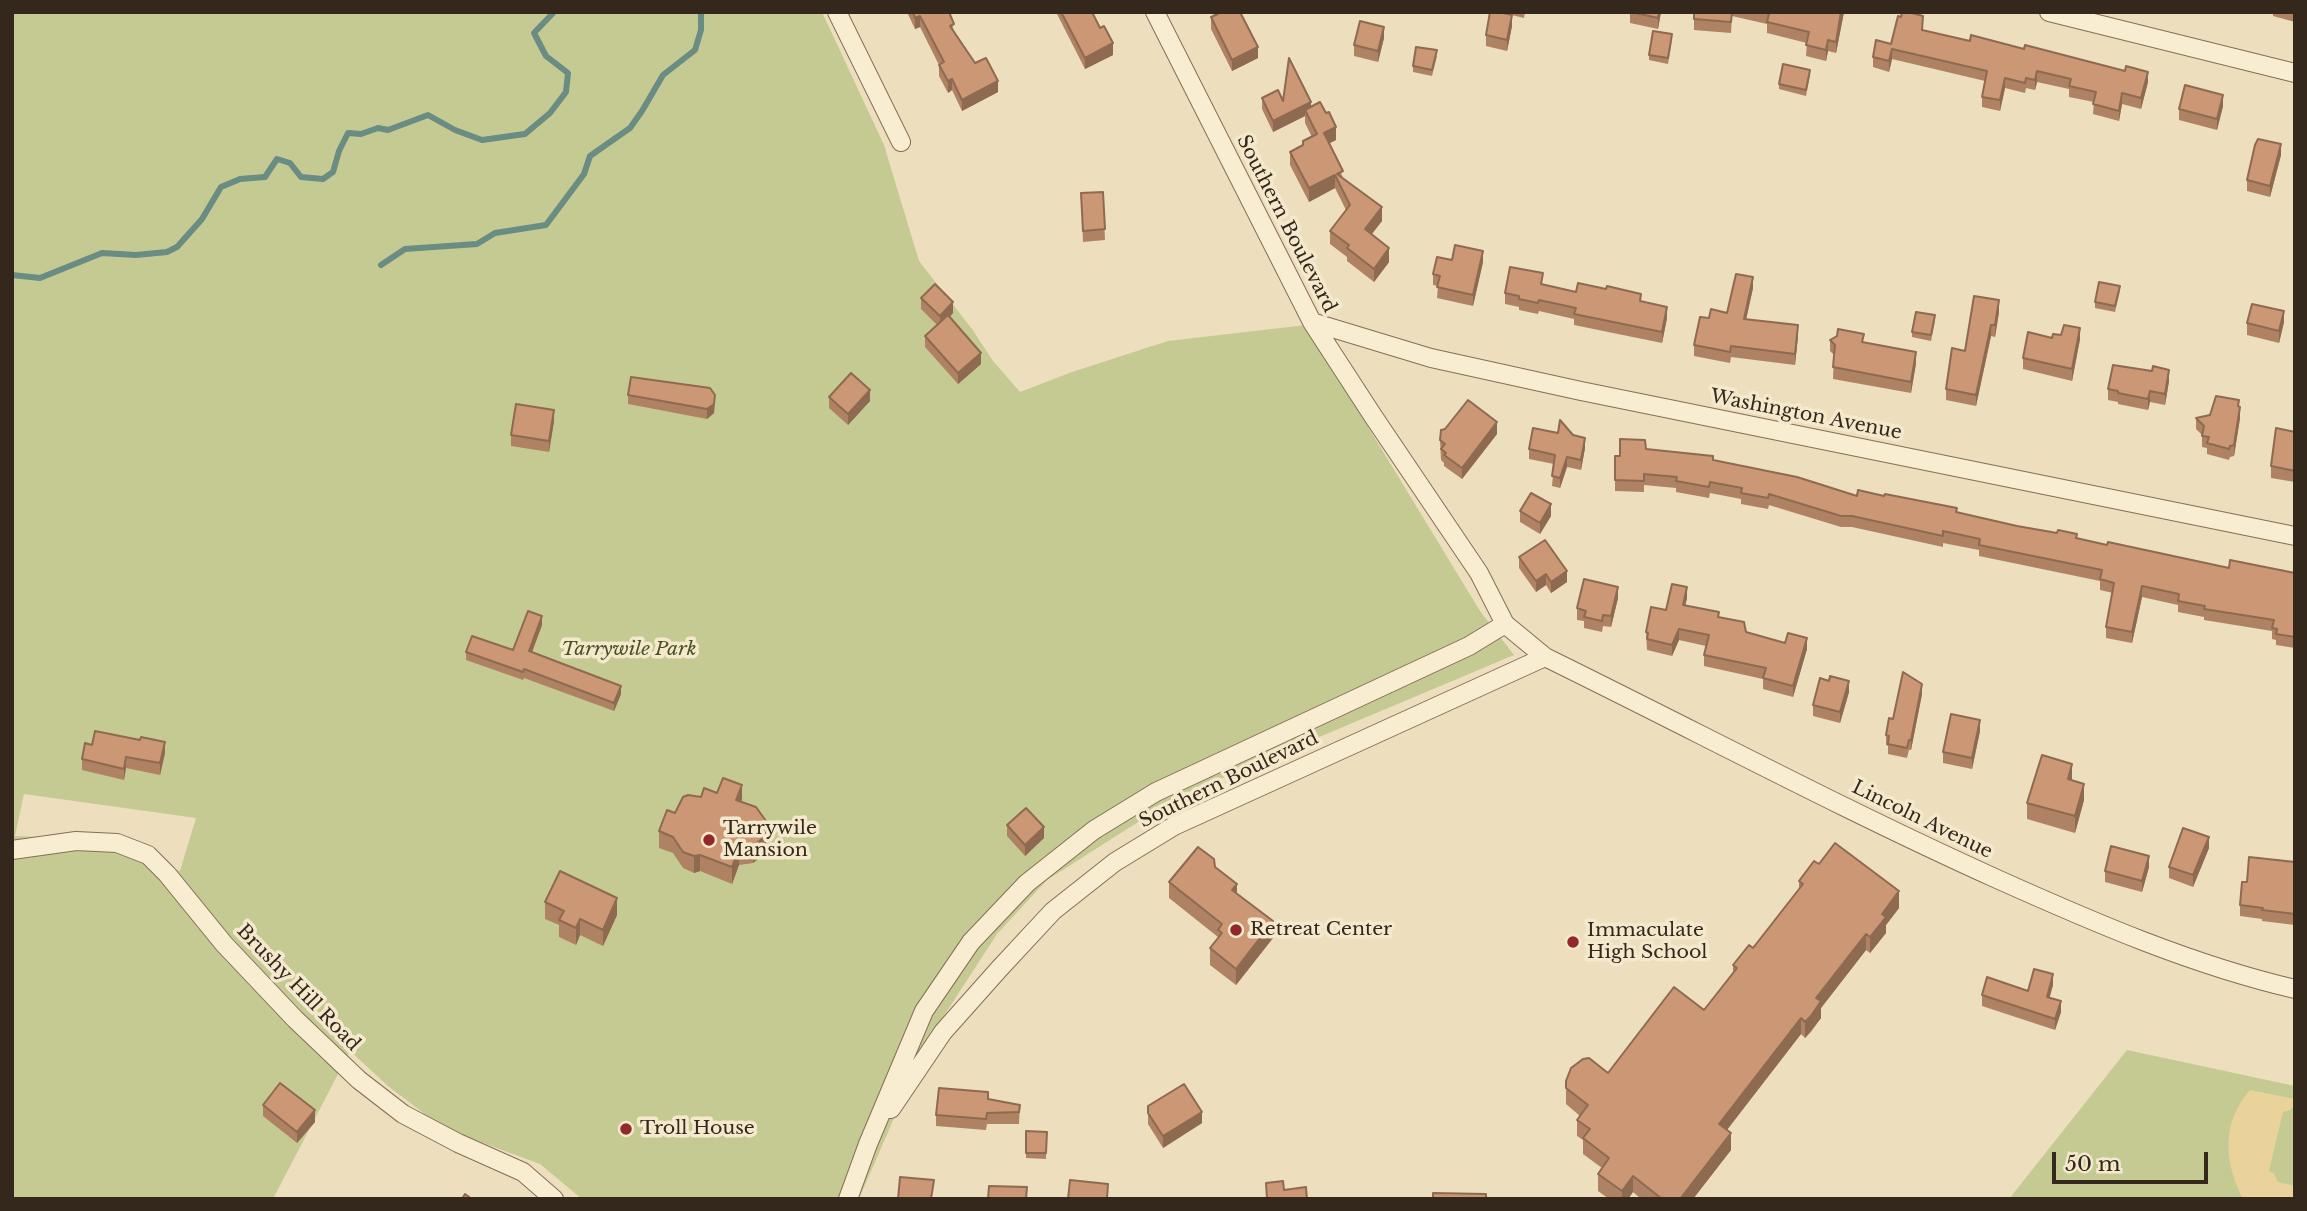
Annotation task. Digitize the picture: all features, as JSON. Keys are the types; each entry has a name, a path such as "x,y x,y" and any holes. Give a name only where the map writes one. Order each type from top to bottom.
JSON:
{"street":[{"path":"837,12 901,142"},
{"name":"Southern Boulevard","path":"868,1144 943,1032 1053,911 1115,862 1174,826 1545,657 1505,624 1479,573 1312,322 1156,12"},
{"path":"2049,12 2295,73"},
{"name":"Washington Avenue","path":"1312,322 1431,358 1581,391 2295,536"},
{"name":"Southern Boulevard","path":"848,1199 924,1011 971,942 1027,883 1094,830 1156,792 1469,646 1505,624"},
{"name":"Lincoln Avenue","path":"1545,657 1938,852 2086,919 2199,962 2295,989"},
{"name":"Brushy Hill Road","path":"12,850 76,841 117,843 148,855 167,874 224,944 359,1080 402,1114 523,1172 554,1199"}],"green space":[{"name":"Tarrywile Park","path":"12,12 822,12 884,145 919,261 972,329 993,361 1020,392 1168,341 1306,325 1480,611 1514,655 1179,796 1047,880 997,934 927,1042 859,1199 582,1199 540,1164 443,1128 388,1086 350,1051 273,1199 12,1199","holes":["24,794 196,818 180,871 87,839 15,836"]},
{"path":"2127,1050 2295,1086 2295,1199 2009,1199"}],"sand":[{"path":"2250,1090 2295,1099 2295,1105 2283,1112 2269,1171 2278,1182 2295,1186 2295,1199 2243,1199 2237,1185 2228,1143 2234,1116"}],"building":[{"path":"913,12 949,12 954,24 950,26 975,63 986,58 998,81 962,100 952,79 948,81 939,65 944,62 920,16 915,18"},
{"path":"1061,12 1092,12 1100,28 1104,26 1113,43 1085,58"},
{"path":"1218,12 1240,12 1258,47 1232,60 1211,17"},
{"path":"1490,12 1512,15 1507,40 1486,35"},
{"path":"1631,12 1659,12 1658,18"},
{"path":"1694,12 1732,12 1731,22 1694,19"},
{"path":"1763,12 1841,12 1836,42 1828,40 1826,50 1806,45 1809,32 1767,22 1769,14"},
{"path":"1902,12 1923,16 1922,30 1970,41 1971,35 2024,49 2025,45 2125,71 2126,66 2148,72 2141,98 2122,93 2119,111 2093,104 2096,92 2069,86 2071,79 2037,71 2035,80 2026,78 2025,83 2005,78 2000,100 1982,97 1987,71 1892,49 1889,61 1873,57 1876,40 1891,44 1898,16 1901,17"},
{"path":"1360,21 1384,27 1378,51 1354,45"},
{"path":"1653,31 1672,34 1668,58 1649,55"},
{"path":"1416,47 1437,50 1432,70 1413,66"},
{"path":"1289,58 1311,102 1273,121 1262,98 1278,90 1283,101"},
{"path":"1783,64 1810,70 1806,90 1779,84"},
{"path":"2185,85 2223,95 2217,119 2179,109"},
{"path":"1320,102 1326,113 1329,112 1336,127 1324,133 1343,171 1337,174 1382,207 1365,229 1389,248 1374,269 1330,231 1350,205 1335,175 1309,188 1290,152 1317,134 1305,110"},
{"path":"2258,139 2281,144 2270,186 2247,180"},
{"path":"1103,192 1105,229 1083,231 1081,193"},
{"path":"1455,245 1483,251 1473,295 1437,287 1440,276 1433,274 1437,257 1452,260"},
{"path":"1510,267 1543,273 1541,284 1576,292 1578,283 1641,294 1640,301 1667,307 1662,332 1574,314 1576,308 1539,300 1538,303 1519,299 1519,296 1505,293"},
{"path":"1736,274 1753,277 1744,319 1798,325 1795,354 1731,346 1730,352 1694,345 1700,317 1709,318 1711,309 1727,313"},
{"path":"2099,282 2120,286 2115,306 2095,302"},
{"path":"935,284 953,302 940,316 921,298"},
{"path":"1974,296 1999,300 1976,395 1946,389 1952,348 1965,351"},
{"path":"2252,304 2284,311 2279,331 2247,323"},
{"path":"1916,312 1935,315 1931,335 1912,332"},
{"path":"948,315 981,353 958,373 925,336"},
{"path":"2064,325 2080,328 2072,369 2023,358 2028,332 2052,338 2053,334 2061,335"},
{"path":"1838,329 1864,334 1862,342 1916,352 1911,382 1833,367 1835,345 1830,340 1837,336"},
{"path":"2113,365 2152,371 2153,366 2169,370 2165,394 2150,391 2148,399 2108,389"},
{"path":"851,373 870,390 848,414 829,397"},
{"path":"631,377 710,388 715,395 714,404 707,409 628,395"},
{"path":"2216,396 2239,400 2234,445 2229,449 2207,443 2209,437 2202,436 2204,426 2196,418 2210,415"},
{"path":"1468,400 1497,422 1462,468 1444,455 1446,453 1441,449 1445,444 1440,440 1441,430 1445,429"},
{"path":"516,404 554,410 549,441 511,435"},
{"path":"1560,420 1573,435 1585,438 1581,460 1567,457 1560,478 1552,476 1555,455 1529,449 1533,428 1558,433"},
{"path":"2276,428 2295,432 2295,471 2271,466"},
{"path":"1620,439 1645,440 1646,449 1713,456 1713,460 1797,477 1857,496 1858,490 1884,496 1885,494 1957,508 1956,512 2017,526 2077,534 2076,538 2107,545 2108,542 2229,568 2230,560 2295,573 2295,637 2276,634 2277,629 2272,628 2274,620 2204,609 2205,606 2178,601 2179,594 2142,586 2132,632 2106,627 2114,583 2100,579 2102,570 1979,545 1980,539 1943,531 1943,536 1852,516 1841,516 1769,494 1768,498 1741,493 1742,488 1710,482 1709,487 1676,481 1677,477 1644,474 1644,481 1615,480 1615,456 1620,456"},
{"path":"1531,493 1551,504 1540,523 1520,511"},
{"path":"1545,540 1567,571 1551,582 1546,574 1536,581 1519,557"},
{"path":"1584,579 1618,587 1611,616 1603,615 1602,621 1584,617 1586,611 1577,608"},
{"path":"1672,584 1687,587 1683,605 1719,612 1718,617 1744,622 1746,632 1785,643 1788,633 1807,638 1793,686 1763,678 1766,668 1704,655 1709,635 1679,629 1672,645 1647,639 1651,607 1666,610"},
{"path":"528,611 542,616 529,651 621,686 614,703 524,669 523,672 466,652 472,636 513,650"},
{"path":"1903,672 1922,684 1907,748 1888,744 1889,736 1886,735 1889,718 1893,719"},
{"path":"1830,676 1849,681 1840,712 1813,705 1820,678 1829,681"},
{"path":"1951,714 1980,720 1972,758 1943,752"},
{"path":"95,731 165,742 160,763 126,757 124,769 82,759 85,743 92,745"},
{"path":"2042,755 2072,764 2068,779 2084,784 2075,816 2027,803"},
{"name":"Tarrywile Mansion","path":"723,778 742,785 736,800 756,807 766,821 763,838 753,846 739,848 732,867 700,855 683,852 673,837 659,831 667,810 675,813 683,797 701,797 704,788 717,793"},
{"path":"1026,808 1044,827 1025,845 1007,825"},
{"path":"2183,828 2209,837 2193,875 2169,867"},
{"name":"Immaculate High School","path":"1835,843 1899,891 1882,914 1886,917 1870,937 1866,934 1816,998 1821,1001 1811,1016 1805,1022 1801,1018 1719,1124 1731,1133 1680,1199 1662,1199 1633,1176 1622,1191 1598,1174 1609,1158 1583,1138 1590,1129 1577,1120 1588,1105 1566,1088 1571,1068 1589,1058 1608,1073 1674,987 1704,1010 1737,968 1733,965 1749,945 1753,948 1803,884 1799,881 1814,861 1819,864"},
{"path":"2111,846 2149,856 2142,881 2105,871"},
{"name":"Retreat Center","path":"1198,847 1214,859 1215,867 1237,884 1232,890 1273,921 1236,969 1210,948 1222,933 1218,930 1222,924 1169,882"},
{"path":"2249,857 2295,862 2295,914 2240,905 2242,882 2247,882"},
{"path":"560,871 617,898 603,930 580,919 576,928 559,920 564,911 545,902"},
{"path":"2034,969 2053,974 2047,997 2061,1001 2055,1019 1982,995 1987,977 2028,991"},
{"path":"280,1083 315,1110 297,1132 263,1105"},
{"path":"1184,1084 1202,1112 1163,1136 1148,1113 1148,1106"},
{"path":"939,1088 988,1092 988,1099 1020,1105 1019,1112 987,1113 986,1119 936,1115"},
{"path":"1026,1131 1047,1132 1046,1153 1026,1153"},
{"path":"900,1177 934,1180 931,1199 898,1199"},
{"path":"1070,1180 1108,1184 1107,1199 1068,1199"},
{"path":"1283,1181 1284,1190 1306,1187 1307,1199 1267,1199 1266,1183"},
{"path":"989,1186 1027,1187 1026,1199 988,1199"},
{"path":"1433,1193 1486,1194 1486,1199 1433,1199"}],"waterway":[{"path":"12,275 40,278 102,253 136,255 167,252 177,247 202,219 221,187 240,179 265,177 277,159 290,163 301,177 323,179 333,172 348,133 361,134 378,128 388,130 428,115 455,130 482,140 525,134 550,113 566,92 568,73 546,56 534,33 554,12"},
{"path":"381,265 405,249 477,244 495,233 546,225 584,174 590,156 630,128 663,75 695,50 701,30 701,12"}],"place":[{"name":"Tarrywile Mansion","path":"709,840"},
{"name":"Retreat Center","path":"1236,930"},
{"name":"Immaculate High School","path":"1573,942"},
{"name":"Troll House","path":"626,1129"}]}
